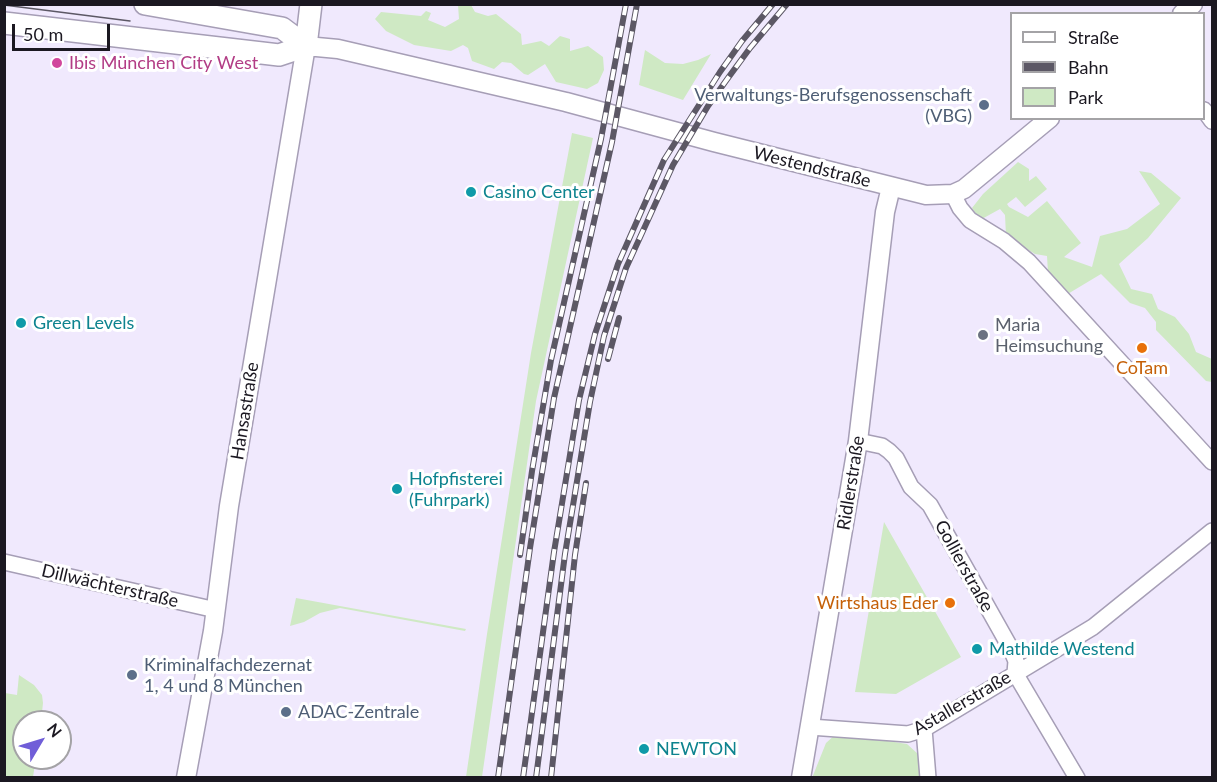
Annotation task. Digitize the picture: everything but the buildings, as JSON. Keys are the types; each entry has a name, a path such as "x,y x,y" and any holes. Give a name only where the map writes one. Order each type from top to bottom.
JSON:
{"main road":[{"name":"Westendstraße","path":"145,4 282,28 306,45"},
{"path":"306,45 311,4"},
{"name":"Westendstraße","path":"4,23 279,55 306,45"}],"street":[{"name":"Westendstraße","path":"306,45 338,49 566,102 891,187 926,195 953,194"},
{"name":"Hansastraße","path":"186,777 216,610 228,515 306,45"},
{"path":"1048,120 978,179 953,194 960,208 970,220 1023,256 1212,462"},
{"name":"Ridlerstraße","path":"801,777 867,443 885,212 891,187"},
{"name":"Gollierstraße","path":"867,443 882,447 894,456 912,487 930,505 1011,649 1016,661 1015,674 1077,777"},
{"name":"Astallerstraße","path":"810,727 908,734 924,729 1093,627 1212,531"},
{"name":"Dillwächterstraße","path":"4,562 216,610"},
{"path":"924,729 928,777"}],"green space":[{"path":"458,5 471,5 475,12 488,16 496,14 521,34 522,45 541,41 549,46 560,36 570,39 570,51 588,46 603,57 604,70 598,83 587,89 556,82 545,64 528,75 511,63 502,62 494,69 472,61 468,48 463,45 451,51 414,45 386,31 375,19 381,12 421,16 426,11 431,13 428,20 445,27 459,19"},
{"path":"645,50 665,63 683,64 711,54 683,100 639,85"},
{"path":"572,133 593,138 536,401 482,777 466,777 531,353"},
{"path":"1018,162 1029,169 1029,181 1036,176 1047,189 1025,207 1016,197 1007,204 1009,207 1028,217 1047,201 1081,243 1064,257 1092,267 1100,236 1127,229 1160,204 1139,171 1151,173 1181,198 1148,238 1119,264 1131,289 1152,294 1158,309 1175,317 1189,334 1196,352 1212,359 1212,382 1206,381 1156,330 1156,322 1145,308 1130,303 1101,274 1066,295 1048,272 1047,256 1035,254 1006,236 1005,215 1000,209 980,220 972,208 983,194"},
{"path":"884,522 961,657 896,694 855,692"},
{"path":"296,598 466,629 465,631 340,608 320,613 304,622 290,626"},
{"path":"19,675 34,685 42,695 42,710 12,710 12,770 34,770 33,777 5,777 5,693 17,695"},
{"path":"837,733 907,744 918,754 920,777 812,778 826,743"}],"tram line":[{"path":"4,5 130,21"}],"railway":[{"path":"520,555 551,360 601,139 626,4"},
{"path":"498,778 530,548 554,398 612,142 637,4"},
{"path":"523,778 554,552 579,400 595,334 618,264 664,160 720,72 773,4"},
{"path":"536,778 565,554 590,402 604,336 626,268 673,165 708,106 750,48 787,4"},
{"path":"608,359 619,318"},
{"path":"551,778 575,555 586,483"}],"place":[{"name":"Ibis München City West","path":"57,63"},
{"name":"Verwaltungs-Berufsgenossenschaft (VBG)","path":"984,105"},
{"name":"Casino Center","path":"471,192"},
{"name":"Green Levels","path":"21,323"},
{"name":"Maria Heimsuchung","path":"983,335"},
{"name":"CoTam","path":"1142,348"},
{"name":"Hofpfisterei (Fuhrpark)","path":"397,489"},
{"name":"Wirtshaus Eder","path":"950,603"},
{"name":"Mathilde Westend","path":"977,649"},
{"name":"Kriminalfachdezernat 1, 4 und 8 München","path":"132,675"},
{"name":"ADAC-Zentrale","path":"286,712"},
{"name":"NEWTON","path":"644,749"}]}
